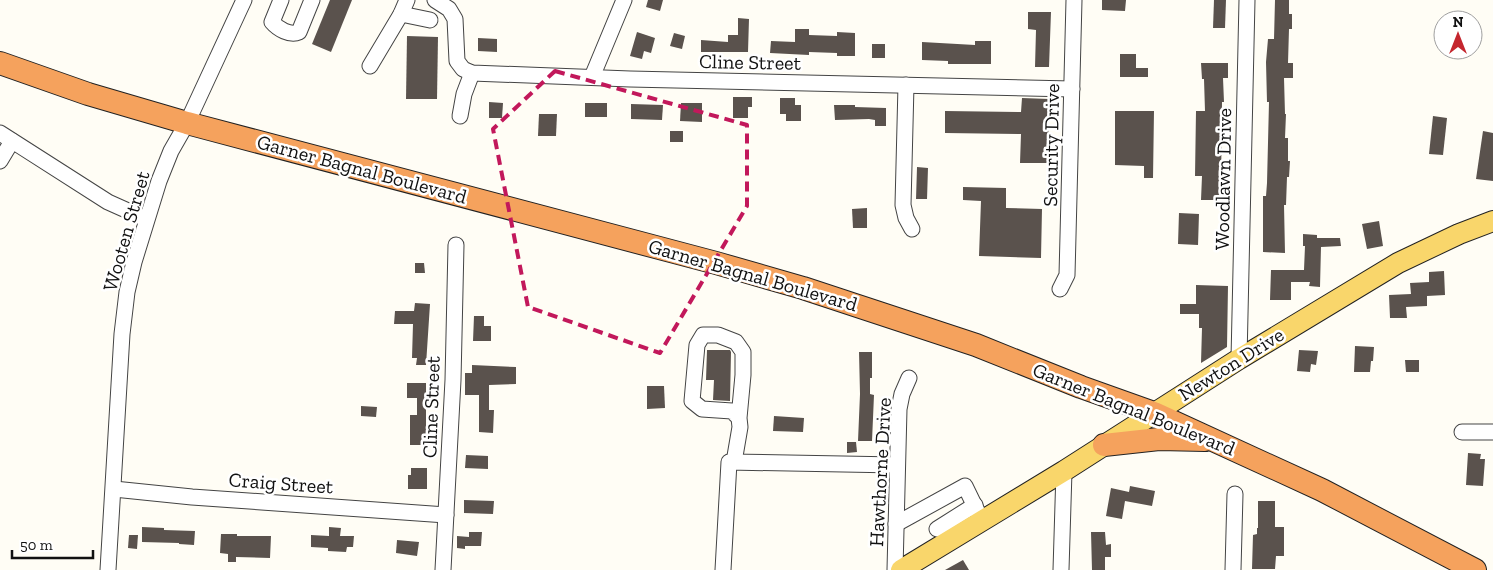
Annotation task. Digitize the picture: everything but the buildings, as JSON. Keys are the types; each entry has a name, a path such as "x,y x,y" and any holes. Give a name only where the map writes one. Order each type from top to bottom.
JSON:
{"highway":[{"name":"Garner Bagnal Boulevard","path":"0,63 88,94 187,123 716,263 803,288 976,345 1081,387 1154,413 1322,490 1475,570"},
{"path":"1104,445 1159,440 1213,440"}],"main road":[{"name":"Newton Drive","path":"901,570 941,536 979,513 1064,471 1239,359 1398,263 1458,234 1493,221"}],"street":[{"name":"Wooten Street","path":"114,489 122,334 127,292 146,219 171,151 187,123 244,0"},
{"path":"281,0 272,22 289,33 295,34 298,32 312,0"},
{"path":"370,66 401,14 407,0"},
{"path":"435,0 449,9 455,19 457,61 463,69 472,73 464,94 460,116"},
{"path":"592,77 624,0"},
{"name":"Security Drive","path":"1060,289 1067,275 1074,0"},
{"name":"Woodlawn Drive","path":"1239,359 1247,0"},
{"path":"401,14 430,20"},
{"name":"Cline Street","path":"472,73 1072,89"},
{"path":"906,85 903,205 906,218 912,229"},
{"path":"0,161 6,137 108,202 146,219"},
{"name":"Cline Street","path":"443,570 453,380 456,245"},
{"path":"723,570 732,462 740,427 743,352 736,342 718,334 703,335 697,345 692,402 702,409 732,410 739,418"},
{"name":"Hawthorne Drive","path":"894,570 900,409 902,394 910,378"},
{"path":"1462,432 1493,432"},
{"path":"732,462 897,465"},
{"path":"1061,570 1064,471"},
{"path":"896,524 965,486 979,513"},
{"path":"108,570 114,489"},
{"name":"Craig Street","path":"114,489 192,497 446,515"},
{"path":"1233,570 1235,494"},
{"path":"925,508 941,536"}],"highlighted area":[{"path":"555,71 747,125 747,206 660,353 528,307 493,129"}]}
